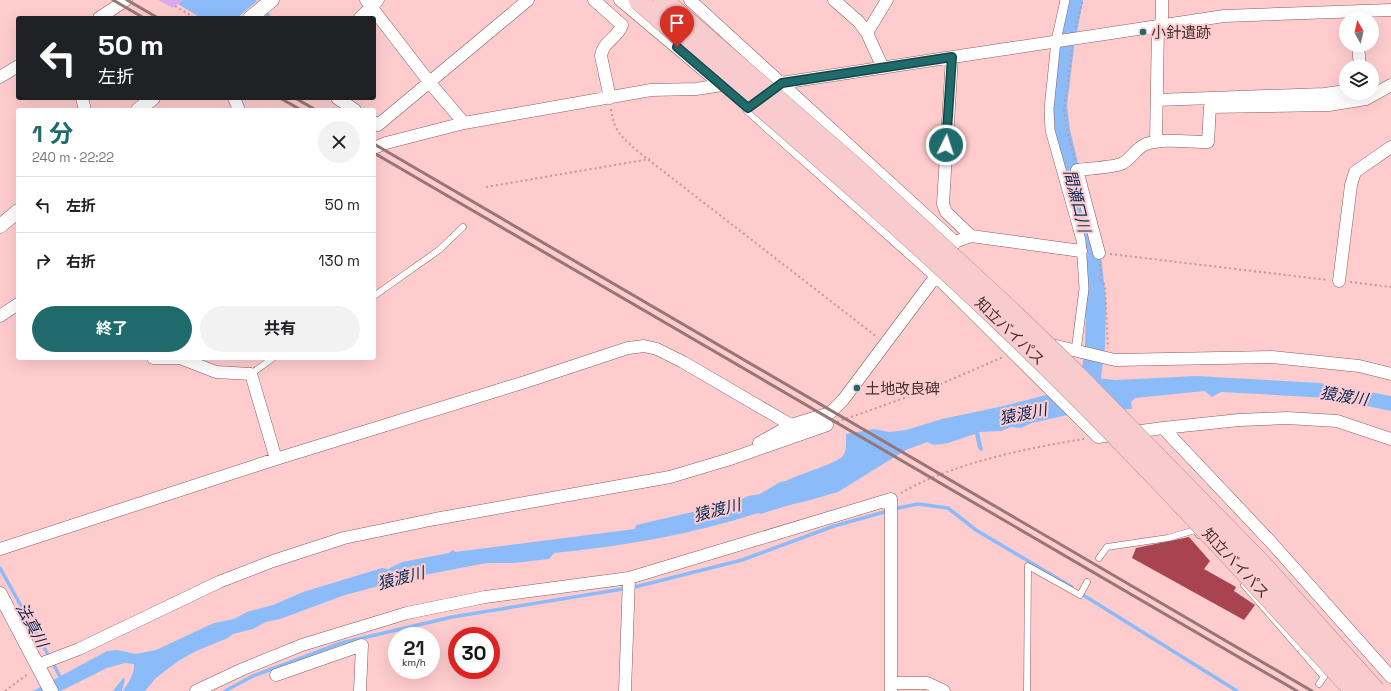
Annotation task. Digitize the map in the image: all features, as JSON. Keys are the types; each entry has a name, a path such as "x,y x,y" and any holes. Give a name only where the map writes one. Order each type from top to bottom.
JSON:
{"highway":[{"name":"知立バイパス","path":"638,0 925,252 1005,326 1176,499 1354,691"},
{"name":"知立バイパス","path":"663,0 856,168 1039,338 1262,564 1376,691"}],"street":[{"path":"102,16 126,0"},
{"path":"252,16 272,0"},
{"path":"376,124 378,125 430,83 528,0"},
{"path":"594,0 622,25 620,31 602,49 601,56 610,98"},
{"path":"620,0 722,85 936,276 1098,437 1239,420 1312,418 1337,421 1391,439"},
{"path":"690,0 955,242"},
{"path":"834,0 859,22 867,33 884,68"},
{"path":"867,33 887,0"},
{"path":"1065,0 1056,41 1050,88 1050,130 1081,240 1084,290 1076,351"},
{"path":"1156,142 1162,0"},
{"path":"362,16 372,2 430,83 464,123"},
{"path":"1377,12 1391,10"},
{"path":"748,108 782,83 1224,16 1339,15"},
{"path":"952,57 943,204 946,212 971,236"},
{"path":"376,147 386,143 464,123 651,90 696,89 722,85 756,61"},
{"path":"0,77 16,67"},
{"path":"1099,253 1077,170 1122,164 1130,158 1136,149 1146,144 1156,142 1208,142 1210,107 1329,105 1366,99 1391,85"},
{"path":"1157,100 1324,94 1339,92"},
{"path":"140,108 150,100"},
{"path":"340,100 352,108"},
{"path":"1339,281 1351,185 1355,172 1391,147"},
{"path":"0,226 16,213"},
{"path":"730,459 791,425 830,413 843,400 936,276 955,242 971,236 1081,251"},
{"path":"0,316 16,305"},
{"path":"1013,353 1052,345 1116,360 1272,357 1359,366 1391,374"},
{"path":"0,549 276,459 526,382 611,352 644,346 658,349 683,362 791,425"},
{"path":"185,360 216,372 251,374 276,459"},
{"path":"46,662 79,649 219,582 273,561 344,538 435,519 670,477 730,459 828,425"},
{"path":"1163,428 1270,542 1391,677"},
{"path":"196,691 243,669 302,645 407,613 485,597 629,578 891,499 891,687 927,683 944,691"},
{"path":"625,691 629,578"},
{"path":"0,594 46,662 51,691"},
{"path":"276,675 362,645 360,691"}],"lane":[{"path":"376,295 439,250 463,227"},
{"path":"251,374 270,360"},
{"path":"1099,558 1107,546 1168,538 1195,530 1203,540"},
{"path":"1027,691 1028,566 1080,595 1087,582"},
{"path":"1237,577 1324,677 1319,684"}],"path":[{"path":"1077,170 1068,135 1064,110 1072,39 1083,0"},
{"path":"175,6 192,16"},
{"path":"610,98 612,116 620,136 885,343"},
{"path":"486,187 650,159"},
{"path":"1108,359 1105,285 1102,280 1099,253 1391,287"},
{"path":"828,425 927,390 1013,353"},
{"path":"891,499 916,485 973,464 1000,456 1098,437"},
{"path":"5,691 46,662"}],"shaded area":[{"path":"158,0 183,0 173,8"}],"water":[{"path":"183,0 257,1 239,16 198,16 178,4"},
{"name":"猿渡川","path":"1088,372 1094,373 1095,378 1116,380 1196,376 1320,383 1391,396 1391,411 1328,398 1221,392 1212,397 1205,391 1135,398 1131,402 1132,409 1081,412 1032,423 1021,428 1011,427 1001,431 979,432 983,450 981,451 978,448 975,434 948,443 934,445 927,442 906,450 838,492 707,528 656,539 554,553 549,559 514,563 486,563 409,578 345,595 280,619 266,622 253,629 233,634 228,638 196,651 165,671 155,679 145,691 123,691 131,678 134,667 134,664 125,663 107,668 61,691 33,691 107,651 117,650 136,654 156,650 214,623 234,619 247,612 273,605 303,592 382,568 388,569 402,562 449,553 453,550 455,552 635,529 636,525 736,502 748,496 760,494 780,482 799,476 839,459 843,456 845,451 846,434 874,429 889,432 906,430 942,419 1046,395 1086,392"},
{"path":"123,678 125,679 122,691 113,691"}],"building":[{"path":"1189,537 1210,561 1204,569 1236,587 1234,591 1255,605 1244,620 1132,558 1136,548"}],"waterway":[{"name":"間瀬口川","path":"1073,0 1064,47 1057,105 1060,131 1092,264 1096,303 1095,346 1088,400"},
{"path":"894,509 918,504 948,508 976,530 1072,587"},
{"path":"225,691 253,676 341,643 452,617 635,587 742,560 834,526 888,511"},
{"name":"法真川","path":"0,568 62,680"},
{"path":"1080,593 1237,691"}],"railway":[{"path":"113,0 141,16"},
{"path":"127,0 155,16"},
{"path":"284,100 298,108"},
{"path":"298,100 312,108"},
{"path":"376,145 1312,691"},
{"path":"376,154 1297,691"}],"place":[{"name":"小針遺跡","path":"1143,32"},
{"name":"土地改良碑","path":"857,388"}],"route":[{"path":"677,47 748,108 782,83 952,57 946,145"}]}
